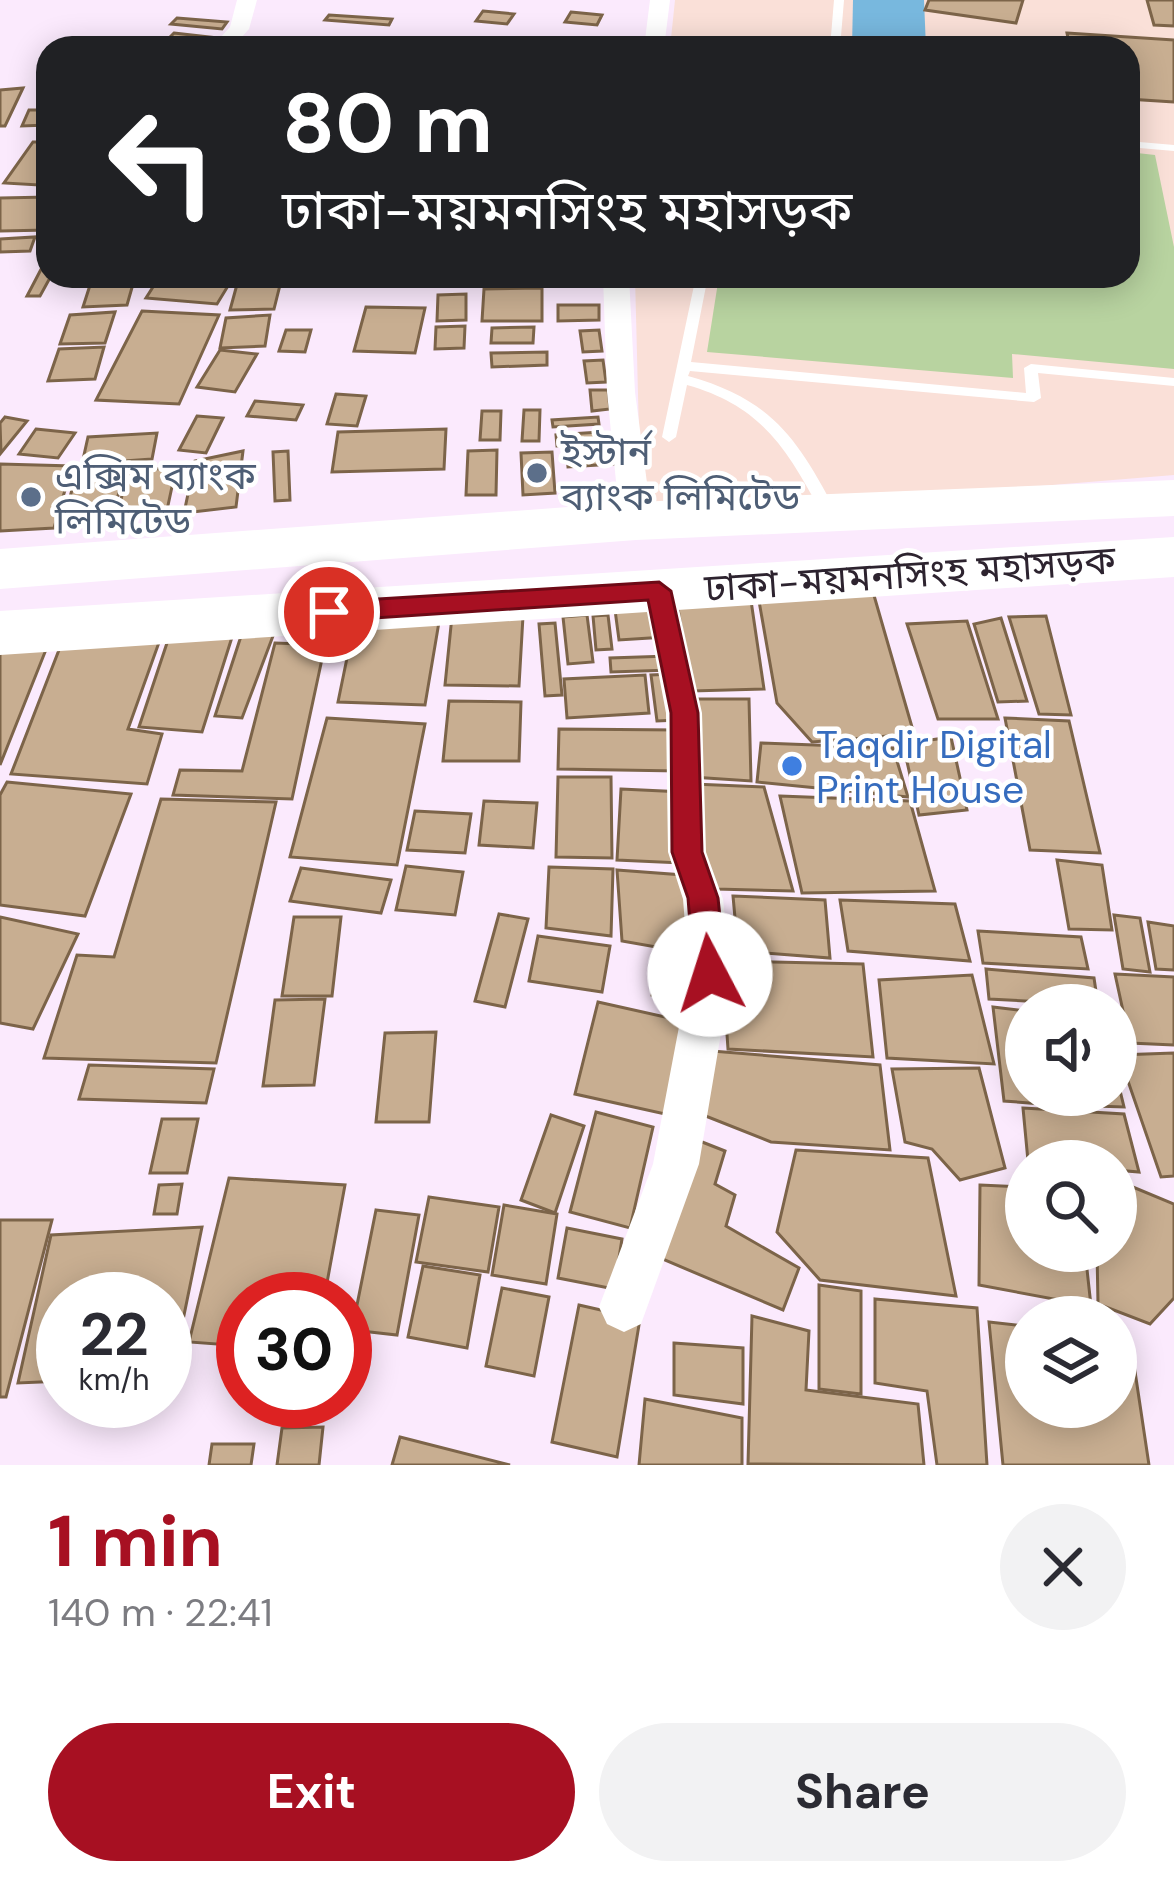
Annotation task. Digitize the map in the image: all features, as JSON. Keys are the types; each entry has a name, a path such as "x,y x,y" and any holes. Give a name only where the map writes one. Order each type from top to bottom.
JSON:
{"highway":[{"path":"0,569 636,521 1174,498"},
{"name":"ঢাকা-ময়মনসিংহ মহাসড়ক","path":"0,633 1174,557"}],"street":[{"path":"232,36 248,0"},
{"path":"656,36 660,0"},
{"path":"617,288 621,392 636,521"},
{"path":"624,1307 676,1164 710,974 703,898 687,852 684,713 659,591"}],"lane":[{"path":"836,36 839,0"},
{"path":"1140,145 1174,148"},
{"path":"669,437 700,288"},
{"path":"683,372 1034,398 1031,368 1174,382"},
{"path":"683,372 770,418 799,453 830,515"}],"shaded area":[{"path":"675,0 1174,0 1174,475 1003,489 650,505 639,434 635,288 1140,288 1140,36 671,36"}],"green space":[{"path":"1140,153 1155,155 1174,247 1174,369 1012,354 1013,378 707,352 717,288 1140,288"}],"water":[{"path":"853,0 924,0 926,36 852,36"}],"building":[{"path":"929,0 1023,0 1016,23 925,10"},
{"path":"1147,0 1174,0 1174,26 1154,25"},
{"path":"483,11 514,14 507,24 476,21"},
{"path":"571,12 602,15 597,25 565,22"},
{"path":"329,15 392,19 389,25 325,20"},
{"path":"177,18 227,22 222,29 171,24"},
{"path":"1140,38 1174,40 1174,102 1140,100"},
{"path":"23,88 5,126 0,126 0,90"},
{"path":"29,110 36,110 36,125 22,126"},
{"path":"33,142 36,142 36,185 4,183"},
{"path":"36,197 36,230 0,231 0,198"},
{"path":"35,237 30,251 0,252 0,239"},
{"path":"36,279 36,288 44,288 40,296 27,296"},
{"path":"89,288 132,288 127,305 83,307"},
{"path":"152,288 227,288 217,304 146,298"},
{"path":"236,288 279,288 274,309 230,310"},
{"path":"542,288 542,321 482,321 484,289"},
{"path":"466,294 466,320 437,321 438,295"},
{"path":"558,305 599,305 599,320 558,321"},
{"path":"366,307 425,308 415,353 354,351"},
{"path":"142,311 219,315 179,404 96,400"},
{"path":"115,312 105,343 60,344 70,315"},
{"path":"270,315 265,346 220,348 226,318"},
{"path":"465,326 464,348 435,349 436,327"},
{"path":"534,327 533,343 491,343 492,328"},
{"path":"286,330 311,330 305,352 279,351"},
{"path":"599,330 602,351 583,352 580,331"},
{"path":"104,347 95,379 48,381 59,349"},
{"path":"220,350 257,354 235,392 197,387"},
{"path":"547,352 547,365 492,367 491,353"},
{"path":"603,360 606,382 587,383 584,361"},
{"path":"590,390 608,390 610,409 592,411"},
{"path":"336,394 366,396 357,426 327,424"},
{"path":"255,401 303,405 296,420 247,416"},
{"path":"524,410 540,410 539,441 522,441"},
{"path":"482,411 501,411 500,440 480,440"},
{"path":"197,416 223,418 206,453 179,450"},
{"path":"5,417 27,421 1,453 0,423"},
{"path":"598,417 599,424 553,427 552,420"},
{"path":"36,429 75,433 58,458 19,454"},
{"path":"446,429 444,469 332,472 338,432"},
{"path":"599,432 601,443 557,446 556,435"},
{"path":"157,433 152,459 82,464 88,437"},
{"path":"497,450 496,495 466,495 468,451"},
{"path":"243,451 236,507 184,513 195,461"},
{"path":"288,451 290,500 275,501 273,452"},
{"name":"ইস্টার্ন ব্যাংক লিমিটেড","path":"552,452 555,493 523,495 521,453"},
{"path":"611,452 613,464 568,467 567,455"},
{"name":"এক্সিম ব্যাংক লিমিটেড","path":"0,464 72,466 54,528 0,531"},
{"path":"176,468 167,510 118,512 128,470"},
{"path":"123,476 112,520 63,522 75,479"},
{"path":"756,584 871,585 914,734 812,742 777,703"},
{"path":"749,587 764,689 692,691 676,597"},
{"path":"661,607 665,637 619,640 615,610"},
{"path":"587,615 593,662 568,664 563,617"},
{"path":"608,615 612,649 596,650 593,616"},
{"path":"452,616 523,616 519,686 445,685"},
{"path":"1046,616 1071,715 1039,714 1009,617"},
{"path":"1001,618 1027,701 998,702 974,624"},
{"path":"355,619 439,622 425,705 338,702"},
{"path":"967,621 998,719 938,719 907,624"},
{"path":"555,623 562,695 545,696 539,624"},
{"path":"276,628 242,718 215,716 243,630"},
{"path":"162,634 128,729 162,734 147,784 11,774 64,637"},
{"path":"233,634 202,732 139,727 169,637"},
{"path":"51,637 0,765 0,643"},
{"path":"275,643 325,645 292,799 173,795 180,770 242,771"},
{"path":"669,656 671,670 611,672 610,658"},
{"path":"672,674 678,720 657,721 651,675"},
{"path":"645,675 649,713 567,718 564,679"},
{"path":"697,699 749,699 751,781 692,777"},
{"path":"449,701 521,702 519,761 443,761"},
{"path":"327,718 425,724 397,865 290,857"},
{"path":"1005,718 1069,721 1100,853 1030,850"},
{"path":"559,729 678,730 678,771 558,769"},
{"path":"951,737 967,810 919,815 903,744"},
{"path":"761,743 893,748 908,797 757,782"},
{"path":"558,777 611,777 612,858 556,857"},
{"path":"7,782 131,794 85,916 0,905 0,795"},
{"path":"693,784 764,787 793,891 715,889 685,870"},
{"path":"621,789 683,792 681,863 617,860"},
{"path":"780,796 910,801 935,891 802,893"},
{"path":"161,799 276,802 216,1063 44,1058 77,955 114,957"},
{"path":"484,801 537,803 533,848 479,845"},
{"path":"415,811 471,814 465,853 407,850"},
{"path":"1057,860 1102,865 1112,930 1069,929"},
{"path":"406,866 463,872 455,915 396,910"},
{"path":"549,867 613,869 611,936 546,928"},
{"path":"301,868 391,880 381,913 290,901"},
{"path":"617,870 683,875 690,953 622,941"},
{"path":"733,896 825,900 830,958 738,951"},
{"path":"840,900 955,904 970,961 848,951"},
{"path":"499,914 528,919 505,1007 475,1001"},
{"path":"1114,915 1140,918 1150,972 1123,969"},
{"path":"0,917 78,934 33,1029 0,1023"},
{"path":"294,917 341,917 332,996 282,996"},
{"path":"1148,922 1174,926 1174,970 1156,969"},
{"path":"978,931 1081,937 1088,969 983,963"},
{"path":"538,936 610,946 602,992 529,981"},
{"path":"722,961 863,964 873,1057 728,1049"},
{"path":"986,969 1094,978 1095,984 1005,984 1005,1000 989,999"},
{"path":"657,971 696,979 692,1004 652,995"},
{"path":"1115,974 1174,977 1174,1045 1137,1043 1137,984 1117,984"},
{"path":"972,975 994,1064 887,1058 879,980"},
{"path":"325,999 314,1085 263,1086 275,1000"},
{"path":"598,1002 683,1021 665,1114 575,1094"},
{"path":"993,1007 1005,1008 1004,1101"},
{"path":"436,1032 429,1122 376,1122 385,1033"},
{"path":"712,1051 880,1065 890,1150 771,1142 703,1115"},
{"path":"1174,1053 1174,1176 1161,1177 1137,1107 1137,1054"},
{"path":"89,1065 214,1069 206,1103 79,1099"},
{"path":"979,1068 1005,1168 960,1180 932,1149 905,1142 892,1069"},
{"path":"596,1112 653,1127 630,1228 570,1212"},
{"path":"551,1115 584,1126 555,1213 521,1200"},
{"path":"1024,1116 1125,1116 1131,1140 1026,1140"},
{"path":"162,1119 198,1119 187,1173 150,1173"},
{"path":"692,1138 725,1151 715,1184 735,1195 726,1226 799,1268 783,1310 653,1255"},
{"path":"796,1150 928,1158 956,1296 820,1280 777,1232"},
{"path":"229,1178 345,1185 329,1272 216,1272 216,1344 192,1342"},
{"path":"182,1184 177,1214 154,1214 159,1185"},
{"path":"980,1185 1005,1186 1005,1272 1087,1272 1090,1296 1038,1296 979,1285"},
{"path":"1137,1189 1174,1204 1174,1298 1150,1324 1137,1319 1137,1296 1098,1296 1097,1272 1137,1272"},
{"path":"429,1197 499,1207 488,1272 416,1262"},
{"path":"504,1205 557,1214 546,1284 492,1275"},
{"path":"376,1210 419,1215 397,1335 372,1332 372,1272 364,1272"},
{"path":"0,1220 52,1220 6,1397 0,1397"},
{"path":"202,1227 192,1276 192,1272 43,1272 51,1235"},
{"path":"567,1228 622,1239 614,1289 558,1278"},
{"path":"423,1266 480,1275 467,1348 408,1337"},
{"path":"819,1285 861,1291 861,1394 819,1389"},
{"path":"502,1288 549,1297 534,1376 486,1366"},
{"path":"875,1299 977,1308 987,1465 937,1465 927,1391 875,1383"},
{"path":"36,1302 36,1382 18,1383"},
{"path":"579,1305 640,1319 617,1457 552,1442"},
{"path":"752,1316 809,1331 806,1390 918,1404 924,1465 748,1464"},
{"path":"989,1322 1005,1324 1005,1428 1137,1428 1137,1385 1149,1465 1003,1465"},
{"path":"674,1343 743,1348 743,1404 674,1395"},
{"path":"645,1399 742,1418 742,1465 639,1465"},
{"path":"282,1428 323,1428 319,1465 277,1465"},
{"path":"400,1437 510,1465 392,1465"},
{"path":"212,1444 254,1444 251,1465 209,1465"}],"place":[{"name":"ইস্টার্ন ব্যাংক লিমিটেড","path":"537,473"},
{"name":"এক্সিম ব্যাংক লিমিটেড","path":"31,497"},
{"name":"Taqdir Digital Print House","path":"792,766"}],"route":[{"path":"329,612 659,591 684,713 687,852 703,898 710,974"}]}
